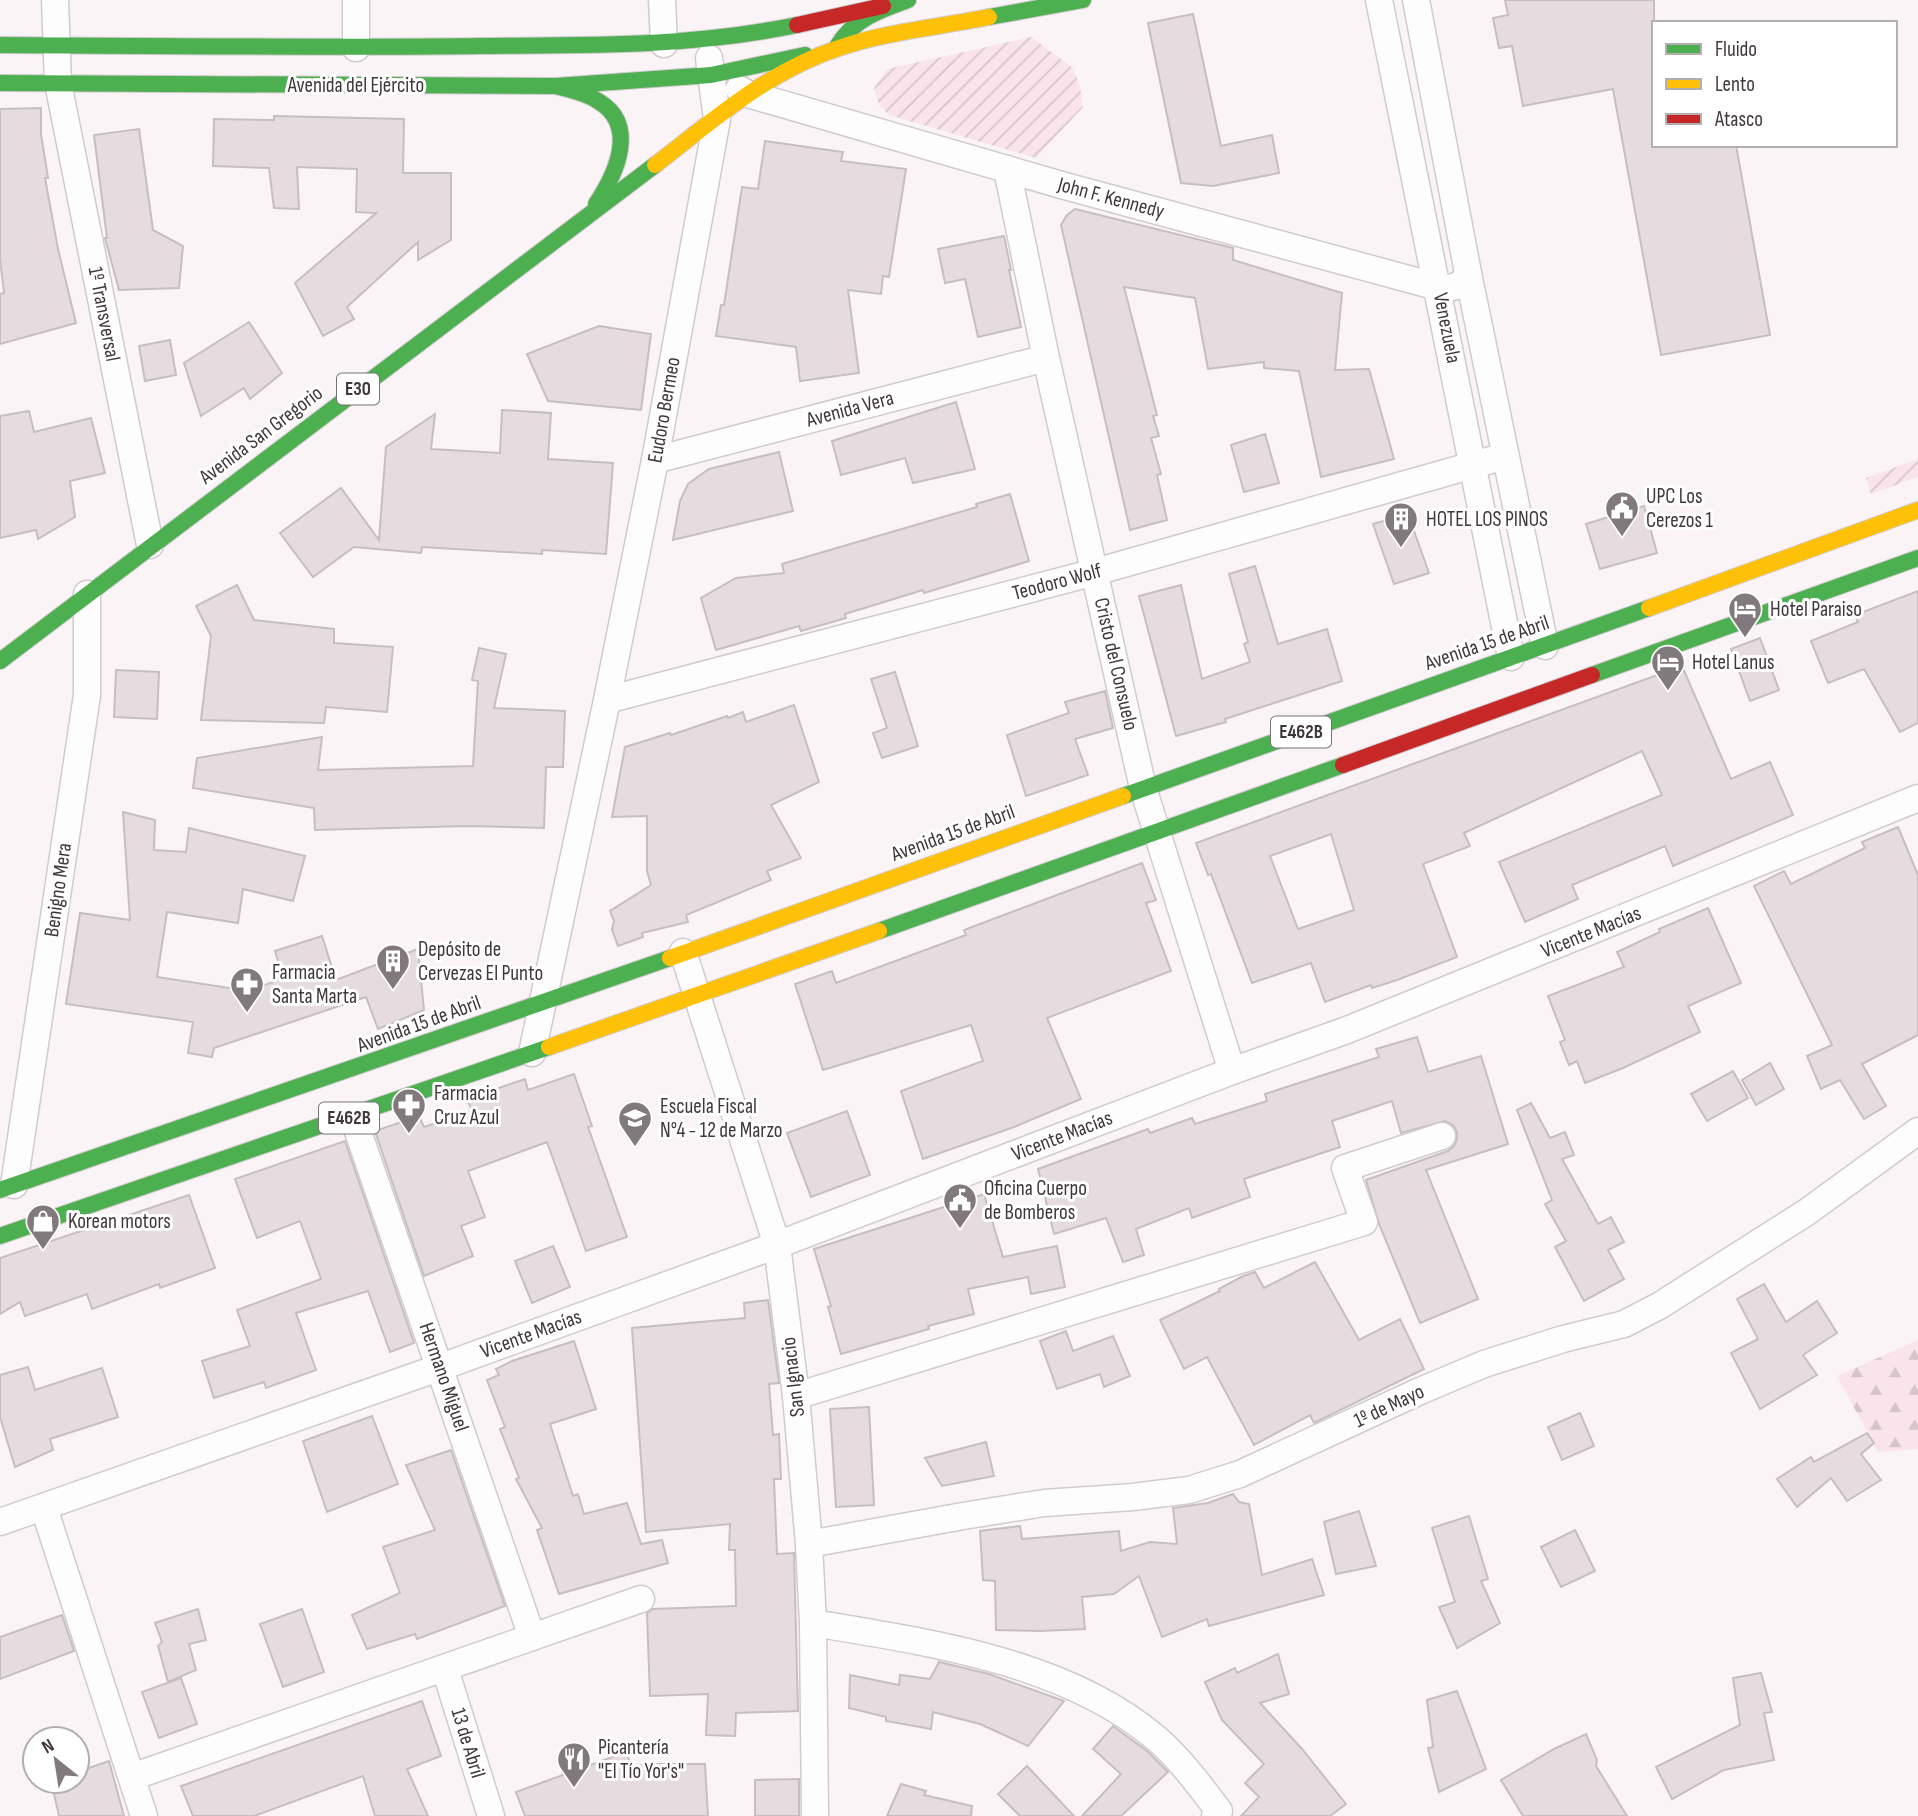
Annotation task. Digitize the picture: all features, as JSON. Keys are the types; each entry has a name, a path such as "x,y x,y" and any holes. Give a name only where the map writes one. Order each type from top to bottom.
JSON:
{"main road":[{"name":"Avenida del Ejército","path":"0,46 356,48 664,44 708,41 784,29 907,0"},
{"name":"E30","path":"835,50 842,37 858,23 879,10 907,0"},
{"name":"Avenida del Ejército","path":"0,83 556,86 711,75 835,50 978,9 1083,0"},
{"name":"Avenida del Ejército","path":"717,119 748,94 789,69 835,50"},
{"path":"556,86 602,103 612,114 621,132 622,149 618,168 608,189 589,214"},
{"name":"Avenida San Gregorio","path":"0,661 717,119"},
{"name":"Avenida 15 de Abril","path":"7,1188 542,1003 1545,646 1918,510"},
{"name":"E462B","path":"0,1236 354,1117 697,996 1918,558"}],"street":[{"name":"1º Transversal","path":"55,0 58,83 150,545"},
{"path":"356,0 356,48"},
{"path":"662,0 664,44"},
{"name":"Venezuela","path":"1379,0 1511,657"},
{"name":"Venezuela","path":"1416,0 1497,419 1545,646"},
{"path":"1435,0 1508,388 1497,419"},
{"path":"708,41 717,119"},
{"path":"711,75 748,94"},
{"name":"John F. Kennedy","path":"748,94 1007,169 1438,287"},
{"name":"Eudoro Bermeo","path":"532,1053 607,700 717,119"},
{"name":"Cristo del Consuelo","path":"1007,169 1046,358 1143,788 1232,1071"},
{"path":"1438,287 1450,289 1459,286 1468,273"},
{"name":"Avenida Vera","path":"654,460 1046,358"},
{"name":"Teodoro Wolf","path":"607,700 1095,572 1505,456"},
{"name":"Benigno Mera","path":"7,1188 87,695 87,594"},
{"name":"Vicente Macías","path":"0,1522 777,1245 1232,1071 1347,1030 1918,798"},
{"name":"San Ignacio","path":"683,952 777,1245 796,1396 809,1544 816,1816"},
{"name":"Hermano Miguel","path":"354,1117 533,1637"},
{"name":"1º de Mayo","path":"809,1544 1044,1503 1189,1490 1240,1474 1484,1364 1563,1339 1624,1324 1660,1306 1807,1212 1918,1132"},
{"path":"796,1396 1364,1222 1345,1168 1442,1136"},
{"path":"44,1507 144,1816"},
{"path":"132,1777 640,1600"},
{"path":"813,1623 992,1657 1082,1692 1156,1738 1187,1769 1219,1811 1215,1816"},
{"name":"13 de Abril","path":"445,1669 491,1816"}],"green space":[{"path":"1031,37 1073,68 1083,107 1036,158 889,115 879,105 874,88 887,69"},
{"path":"1918,459 1918,477 1871,494 1866,478"},
{"path":"1918,1340 1918,1449 1878,1452 1837,1376"}],"building":[{"path":"1505,0 1654,0 1652,147 1736,147 1770,335 1661,355 1613,89 1523,106 1512,46 1499,48 1493,18 1508,15"},
{"path":"1193,14 1221,146 1272,135 1279,173 1213,186 1181,183 1148,23"},
{"path":"41,108 41,134 48,178 45,178 58,249 76,323 0,344 0,294 4,293 0,259 0,109"},
{"path":"274,116 404,119 403,173 451,173 451,240 418,260 418,242 347,307 354,319 323,336 295,283 376,213 356,212 357,169 297,167 299,209 274,208 269,168 213,166 214,119 274,120"},
{"path":"139,129 153,230 183,246 179,288 119,290 105,238 94,135"},
{"path":"765,141 843,152 841,161 906,169 889,277 883,276 881,294 848,290 859,373 800,381 796,347 716,336 721,305 724,305 742,187 758,189"},
{"path":"1075,209 1233,248 1233,260 1342,293 1335,370 1369,369 1394,459 1321,477 1299,371 1264,368 1264,362 1208,369 1195,298 1124,287 1157,415 1153,416 1159,436 1151,438 1161,474 1157,475 1167,520 1130,530 1061,225"},
{"path":"1004,236 1021,327 978,337 965,279 945,283 938,249"},
{"path":"249,322 282,373 250,399 244,388 201,416 184,363"},
{"path":"599,326 651,334 641,410 548,401 527,354"},
{"path":"170,340 176,375 145,381 139,346"},
{"path":"956,402 975,469 913,483 905,458 841,475 832,441"},
{"path":"502,410 551,413 548,459 613,463 606,554 542,550 542,554 422,547 421,553 354,547 313,577 280,533 341,488 379,540 386,447 435,414 431,449 500,453"},
{"path":"29,411 34,432 91,418 105,473 70,481 75,517 38,539 36,530 0,538 0,416"},
{"path":"1265,434 1279,483 1244,492 1231,445"},
{"path":"779,452 793,511 673,540 680,501 688,484 709,469"},
{"path":"1010,494 1029,561 924,593 923,590 801,631 799,626 716,650 701,598 736,578 784,573 782,564 977,507 976,504"},
{"name":"UPC Los Cerezos 1","path":"1644,506 1657,553 1600,569 1586,524"},
{"name":"HOTEL LOS PINOS","path":"1408,514 1429,573 1394,584 1373,524"},
{"path":"1255,566 1278,644 1327,629 1342,681 1225,719 1226,722 1176,736 1139,596 1181,585 1202,679 1250,662 1244,644 1248,642 1229,574"},
{"path":"237,585 254,620 334,629 334,643 393,647 387,712 326,707 324,723 201,720 211,636 196,606"},
{"path":"1918,591 1918,723 1900,732 1864,669 1828,683 1811,641 1858,622 1855,615"},
{"path":"1760,638 1779,690 1750,701 1731,649"},
{"path":"479,648 506,654 494,708 565,711 563,767 546,767 544,828 468,826 315,830 314,808 193,788 197,758 322,737 318,770 473,766 478,681 472,680"},
{"path":"1682,666 1731,779 1770,762 1793,815 1673,866 1665,846 1572,885 1578,899 1525,922 1499,862 1662,795 1642,751 1464,833 1470,846 1423,864 1457,957 1397,980 1372,988 1371,985 1325,1002 1311,963 1252,983 1211,874 1208,875 1196,843","holes":["1331,834 1354,910 1298,929 1270,856"]},
{"path":"116,670 159,672 157,719 114,717"},
{"path":"895,672 918,746 882,758 873,733 887,728 871,679"},
{"path":"1105,691 1113,728 1075,739 1088,775 1026,796 1007,735 1069,713 1065,702"},
{"path":"794,705 819,782 771,805 801,858 767,871 771,880 686,915 688,922 642,933 643,937 618,946 612,930 614,921 610,911 651,885 647,871 647,816 612,817 625,747 743,712 746,722"},
{"path":"123,812 155,820 154,850 186,852 189,828 305,856 293,901 243,889 238,923 167,912 157,977 249,991 283,978 275,951 322,936 336,980 418,949 424,1010 378,1029 366,997 214,1048 212,1057 188,1053 193,1022 66,1004 80,913 130,920"},
{"path":"1898,827 1918,875 1918,1035 1862,1064 1886,1106 1864,1119 1840,1080 1821,1089 1807,1056 1832,1045 1754,886 1784,871 1791,884 1865,848 1862,842"},
{"path":"1142,863 1156,900 1146,903 1171,971 1047,1018 1081,1099 1014,1127 923,1159 901,1091 983,1061 971,1025 823,1070 795,984 832,971 836,983 966,935 964,930"},
{"path":"1708,908 1741,983 1688,1006 1700,1032 1585,1083 1577,1061 1569,1065 1560,1042 1565,1040 1548,996 1624,967 1617,952 1660,932 1659,929"},
{"path":"1417,1037 1428,1072 1481,1056 1508,1144 1426,1170 1478,1299 1420,1323 1379,1224 1366,1180 1448,1151 1454,1146 1457,1132 1453,1125 1445,1121 1401,1133 1392,1101 1332,1121 1340,1147 1244,1179 1250,1197 1192,1218 1189,1208 1136,1229 1144,1255 1123,1262 1106,1218 1054,1234 1038,1169 1148,1129 1150,1133 1192,1118 1195,1124 1267,1101 1265,1094 1379,1057 1376,1049"},
{"path":"1770,1063 1784,1089 1756,1105 1742,1080"},
{"path":"1733,1071 1748,1098 1707,1121 1691,1094"},
{"path":"574,1074 592,1126 588,1127 627,1237 586,1251 547,1142 468,1171 485,1217 461,1226 473,1256 424,1276 375,1131 419,1116 424,1127 472,1111 467,1099 525,1079 528,1090"},
{"path":"1531,1103 1550,1138 1565,1132 1574,1155 1562,1159 1598,1224 1611,1217 1624,1242 1608,1250 1624,1279 1584,1301 1555,1247 1566,1241 1545,1204 1552,1200 1517,1110"},
{"path":"847,1111 870,1175 811,1197 787,1133"},
{"path":"345,1141 414,1343 390,1352 368,1291 296,1313 316,1370 266,1388 264,1382 214,1398 202,1361 250,1346 237,1310 321,1279 300,1221 257,1238 235,1179"},
{"path":"984,1194 1003,1257 1057,1246 1065,1287 1031,1294 1028,1277 968,1289 974,1314 841,1354 828,1307 831,1306 814,1249"},
{"path":"189,1195 215,1268 160,1288 159,1284 92,1309 87,1294 25,1316 20,1302 0,1314 0,1258"},
{"path":"553,1246 570,1287 532,1303 515,1261"},
{"path":"1315,1262 1359,1340 1400,1319 1424,1369 1314,1423 1310,1415 1254,1445 1207,1357 1184,1369 1160,1320 1220,1291 1219,1289 1243,1276 1255,1272 1264,1288"},
{"path":"1764,1284 1786,1322 1817,1301 1837,1333 1803,1355 1817,1375 1760,1409 1731,1353 1758,1339 1737,1299"},
{"path":"768,1300 779,1383 769,1384 773,1435 779,1434 781,1479 774,1479 777,1554 794,1553 798,1711 736,1713 735,1736 706,1735 708,1694 650,1696 647,1613 653,1609 736,1606 735,1550 729,1550 730,1524 646,1532 632,1328 745,1318 744,1303"},
{"path":"1066,1331 1073,1351 1113,1336 1130,1376 1104,1387 1100,1374 1057,1389 1040,1341"},
{"path":"574,1341 596,1409 550,1424 573,1496 578,1494 584,1514 627,1503 641,1544 662,1540 668,1563 559,1594 537,1530 542,1528 516,1479 519,1478 500,1429 505,1427 487,1380 499,1375 496,1369 512,1361"},
{"path":"28,1367 35,1390 102,1368 118,1417 50,1439 53,1450 15,1467 0,1417 0,1375"},
{"path":"869,1407 874,1505 836,1507 830,1409"},
{"path":"1580,1413 1594,1446 1562,1460 1548,1427"},
{"path":"372,1416 398,1484 327,1512 303,1441"},
{"path":"1867,1433 1874,1443 1861,1454 1881,1480 1847,1501 1831,1478 1797,1507 1777,1479 1811,1457 1814,1462"},
{"path":"986,1442 994,1476 942,1486 925,1458"},
{"path":"451,1450 505,1606 417,1639 415,1634 367,1649 352,1615 400,1593 383,1547 435,1530 406,1465"},
{"path":"1233,1494 1239,1502 1249,1504 1262,1575 1312,1559 1324,1595 1209,1626 1207,1619 1162,1637 1139,1576 1114,1594 1082,1597 1085,1629 996,1630 995,1581 983,1580 980,1531 1020,1526 1022,1539 1119,1531 1121,1551 1150,1542 1177,1544 1173,1508 1208,1503"},
{"path":"1359,1511 1376,1566 1336,1574 1324,1522"},
{"path":"1469,1516 1488,1579 1481,1581 1500,1623 1457,1648 1439,1607 1455,1602 1432,1528"},
{"path":"1575,1530 1595,1571 1561,1587 1541,1547"},
{"path":"198,1609 206,1640 189,1644 196,1670 168,1682 158,1646 162,1642 155,1623"},
{"path":"302,1609 324,1672 283,1687 260,1624"},
{"path":"62,1615 74,1651 0,1679 0,1637"},
{"path":"1278,1654 1289,1694 1260,1703 1302,1749 1346,1804 1330,1816 1241,1816 1259,1797 1245,1783 1264,1764 1222,1720 1205,1682 1235,1668 1237,1673"},
{"path":"939,1662 989,1674 1064,1701 1028,1746 980,1724 933,1712 931,1729 886,1721 886,1717 849,1708 850,1675 899,1685 900,1675 930,1679"},
{"path":"1761,1673 1772,1712 1764,1713 1774,1760 1724,1770 1672,1799 1656,1767 1740,1725 1733,1678"},
{"path":"181,1678 197,1724 159,1738 142,1692"},
{"path":"1457,1691 1486,1769 1439,1792 1428,1748 1433,1747 1427,1700"},
{"path":"422,1701 441,1756 407,1769 428,1816 375,1816 363,1776 254,1816 193,1816 181,1786"},
{"path":"1113,1726 1147,1751 1168,1772 1121,1816 1082,1816 1121,1774 1093,1749"},
{"path":"1586,1734 1597,1760 1596,1766 1627,1816 1523,1816 1501,1780"},
{"path":"626,1752 632,1768 645,1764 705,1764 708,1816 525,1816 516,1792"},
{"path":"109,1761 124,1816 59,1816 54,1795 91,1795 91,1767"},
{"path":"1027,1766 1074,1816 1020,1816 998,1794"},
{"path":"799,1779 799,1816 755,1816 755,1780"},
{"path":"901,1784 926,1791 924,1795 972,1806 971,1816 887,1816"}],"traffic: fast":[{"path":"838,45 860,22 908,0"},
{"path":"989,17 1083,0"},
{"path":"0,45 600,45 679,41 797,25"},
{"path":"0,83 556,86 711,75 805,55"},
{"path":"556,86 598,101 611,111 618,123 621,136 616,165 596,204"},
{"path":"0,661 655,165"},
{"path":"1592,675 1918,558"},
{"path":"1123,796 1649,608"},
{"path":"879,931 1343,765"},
{"path":"0,1190 670,958"},
{"path":"0,1236 549,1047"}],"traffic: slow":[{"path":"655,165 763,84 811,59 873,38 989,17"},
{"path":"1649,608 1918,510"},
{"path":"670,958 1123,796"},
{"path":"549,1047 879,931"}],"traffic: jam":[{"path":"797,25 883,6"},
{"path":"1343,765 1592,675"}],"place":[{"name":"UPC Los Cerezos 1","path":"1622,538"},
{"name":"HOTEL LOS PINOS","path":"1401,549"},
{"name":"Hotel Paraiso","path":"1745,639"},
{"name":"Hotel Lanus","path":"1668,692"},
{"name":"Depósito de Cervezas El Punto","path":"393,991"},
{"name":"Farmacia Santa Marta","path":"247,1014"},
{"name":"Farmacia Cruz Azul","path":"409,1135"},
{"name":"Escuela Fiscal N°4 - 12 de Marzo","path":"635,1148"},
{"name":"Oficina Cuerpo de Bomberos","path":"960,1230"},
{"name":"Korean motors","path":"43,1251"},
{"name":"Picantería \"El Tío Yor's\"","path":"574,1789"}]}
